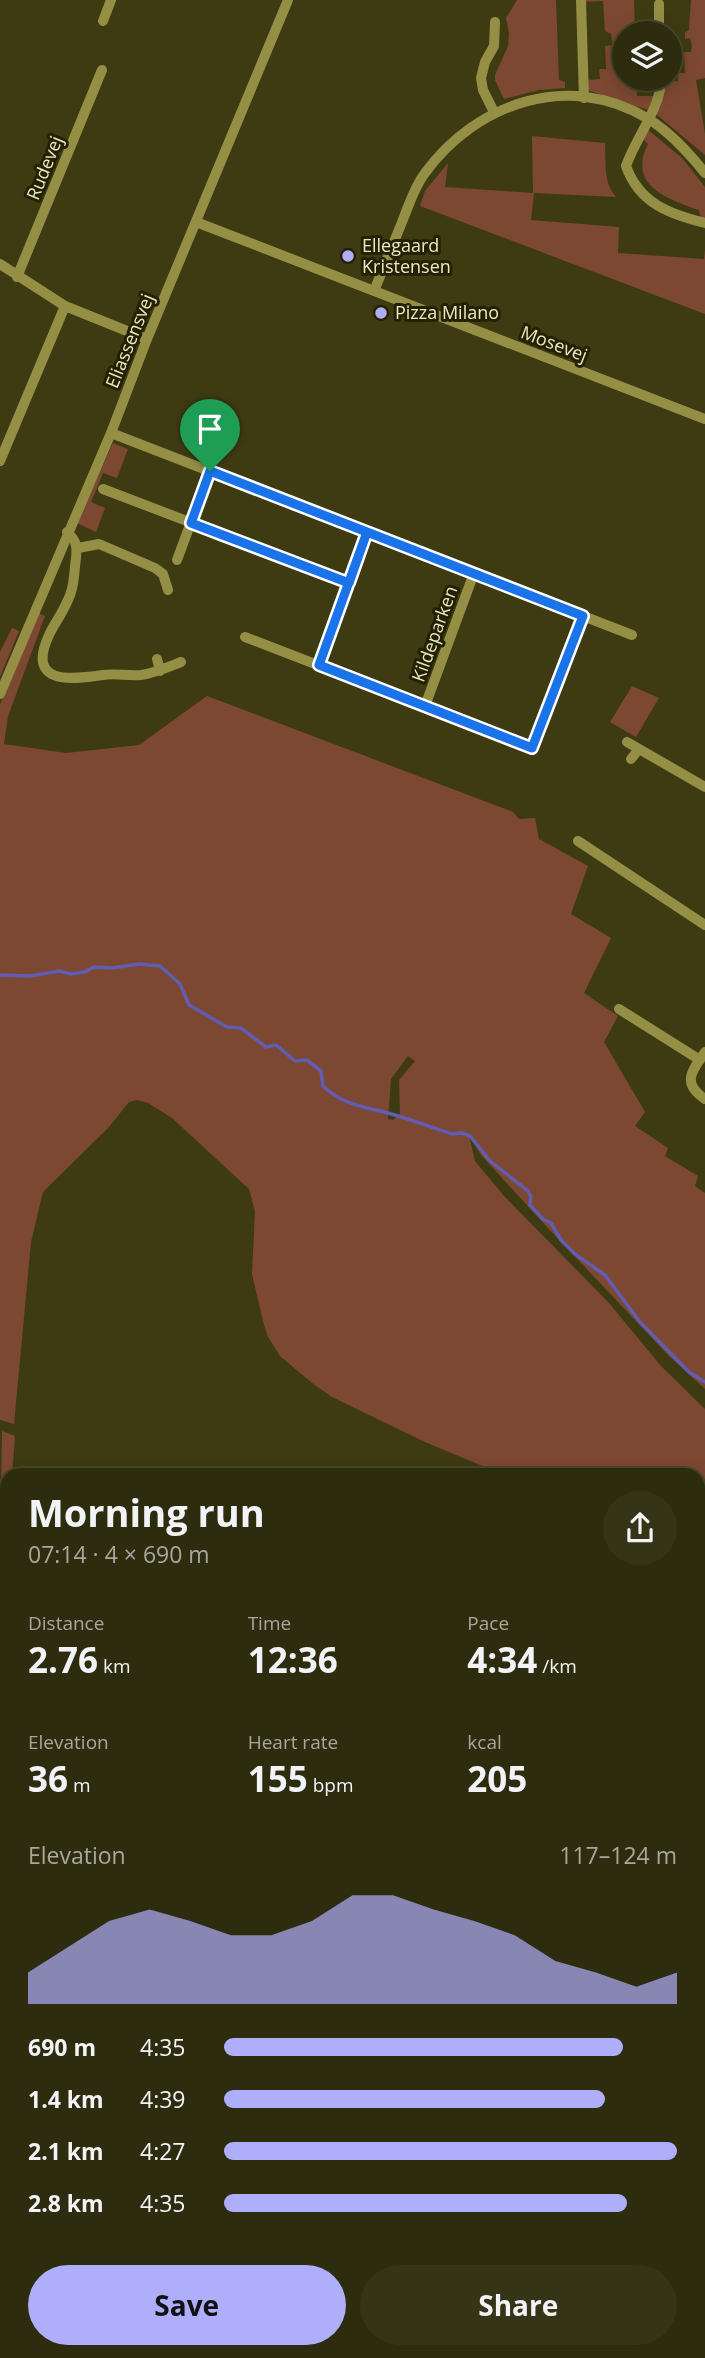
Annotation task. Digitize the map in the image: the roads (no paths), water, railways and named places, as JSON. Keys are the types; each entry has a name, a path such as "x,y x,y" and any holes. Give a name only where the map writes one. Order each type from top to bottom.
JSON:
{"street":[{"path":"103,21 111,0"},
{"name":"Eliassensvej","path":"0,694 111,433 147,339 288,0"},
{"path":"582,0 584,98"},
{"path":"659,4 659,21"},
{"path":"494,112 483,90 481,78 483,67 494,46 495,22"},
{"name":"Rudevej","path":"18,277 102,70"},
{"path":"660,91 626,166 631,179 650,202 664,211 705,223"},
{"path":"374,291 422,176 455,138 494,112 521,102 541,98 609,101 648,118 674,138 705,173"},
{"name":"Mosevej","path":"196,222 705,419"},
{"path":"0,264 65,306 147,339"},
{"path":"0,461 65,306"},
{"name":"Kildeparken","path":"111,433 632,635"},
{"path":"177,560 210,471"},
{"path":"103,489 349,583"},
{"path":"67,532 74,538 78,548 68,601 43,650 45,668 59,678 75,679 109,674 139,675 160,671 181,662"},
{"path":"319,665 367,532"},
{"path":"78,548 99,544 155,568 163,574 168,590"},
{"name":"Kildeparken","path":"425,706 474,573"},
{"name":"Kildeparken","path":"245,637 532,748 583,616"},
{"path":"157,659 160,671"},
{"path":"627,742 705,787"},
{"path":"631,759 639,749"},
{"path":"578,841 705,925"},
{"path":"620,1009 702,1056 691,1075 691,1085 705,1099"}],"waterway":[{"path":"0,975 30,976 59,971 71,974 85,972 94,967 112,968 139,964 160,966 180,984 189,1005 227,1027 241,1028 266,1047 276,1045 295,1061 307,1060 321,1071 323,1086 338,1097 452,1134 470,1136 490,1161 528,1191 531,1197 530,1205 543,1219 551,1223 561,1240 575,1254 605,1275 640,1322 689,1372 705,1382"}],"place":[{"name":"Ellegaard Kristensen","path":"348,256"},
{"name":"Pizza Milano","path":"381,313"}]}
